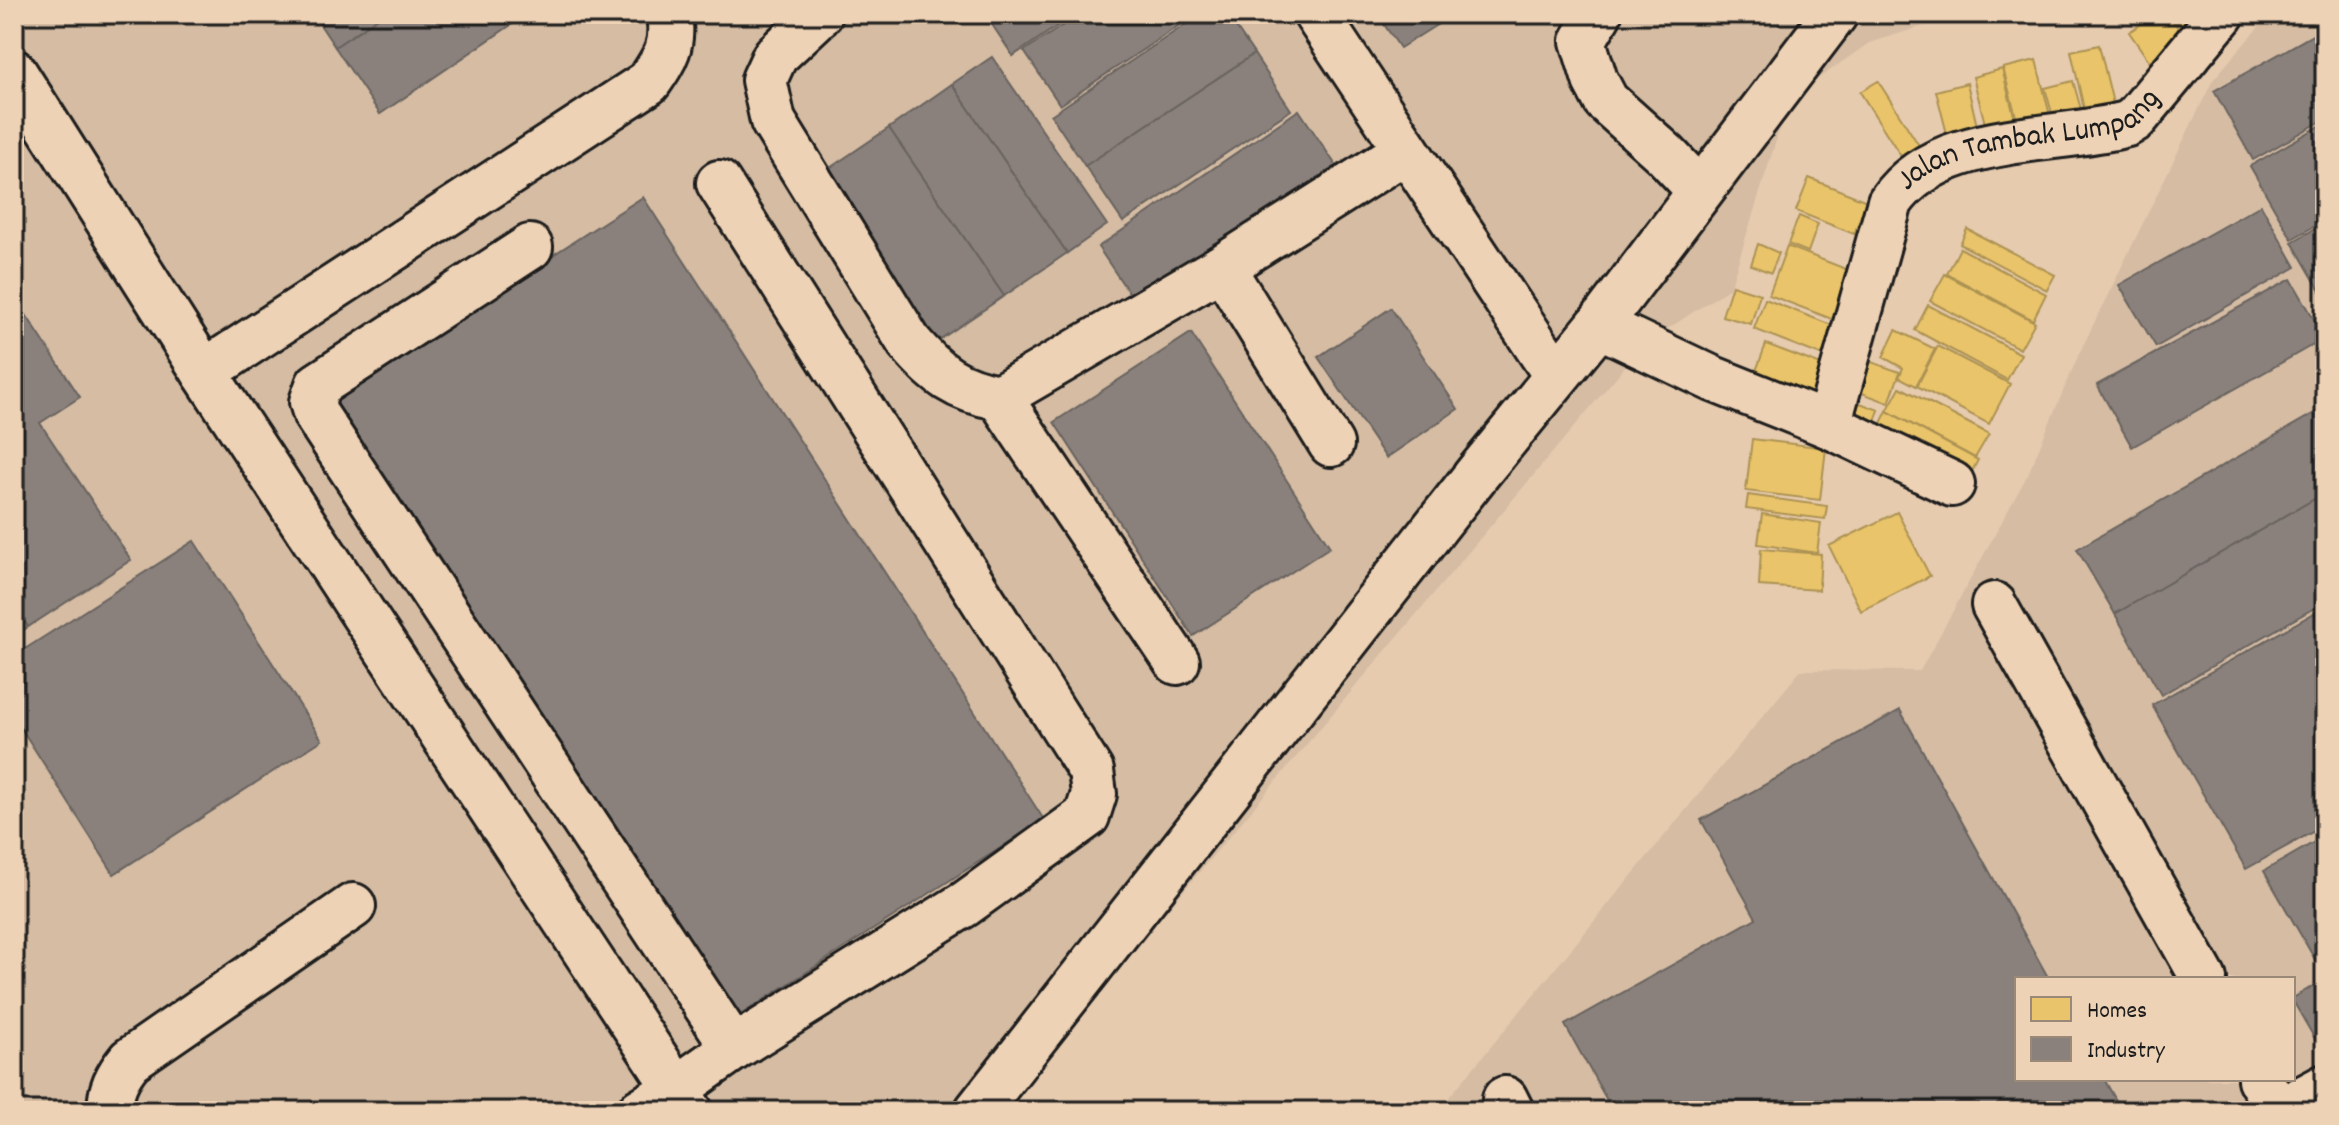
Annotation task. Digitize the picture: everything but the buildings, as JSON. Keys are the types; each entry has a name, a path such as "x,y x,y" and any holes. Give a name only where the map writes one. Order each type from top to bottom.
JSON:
{"street":[{"path":"204,372 649,82 663,62 672,39 669,14"},
{"path":"820,14 775,56 764,80 773,121 909,342 930,368 976,393 999,397 1222,267 1405,151"},
{"path":"1316,14 1556,375"},
{"path":"1599,14 1583,41 1585,55 1606,101 1665,154 1700,191"},
{"path":"977,1111 1556,375 1599,325 1835,14"},
{"name":"Jalan Tambak Lumpang","path":"1828,425 1890,202 1902,184 1942,159 1969,150 2127,124 2135,119 2222,14"},
{"path":"14,72 204,372 683,1100"},
{"path":"640,1111 683,1100 734,1048 965,904 1087,816 1094,794 1091,771 719,183"},
{"path":"530,247 318,385 312,402 316,415 734,1048"},
{"path":"1222,267 1331,444"},
{"path":"1599,325 1713,379 1828,425 1952,484"},
{"path":"999,397 1177,662"},
{"path":"1994,605 2203,977"},
{"path":"110,1111 112,1089 118,1074 130,1060 353,906"},
{"path":"2261,1081 2279,1111 2325,1087"}],"shaded area":[{"path":"14,14 1962,14 1869,43 1789,99 1730,288 1643,345 998,1111 14,1111"},
{"path":"2270,14 2325,14 2325,1111 1438,1111 1801,670 1920,671 2027,476 2079,354 2213,80"}]}
